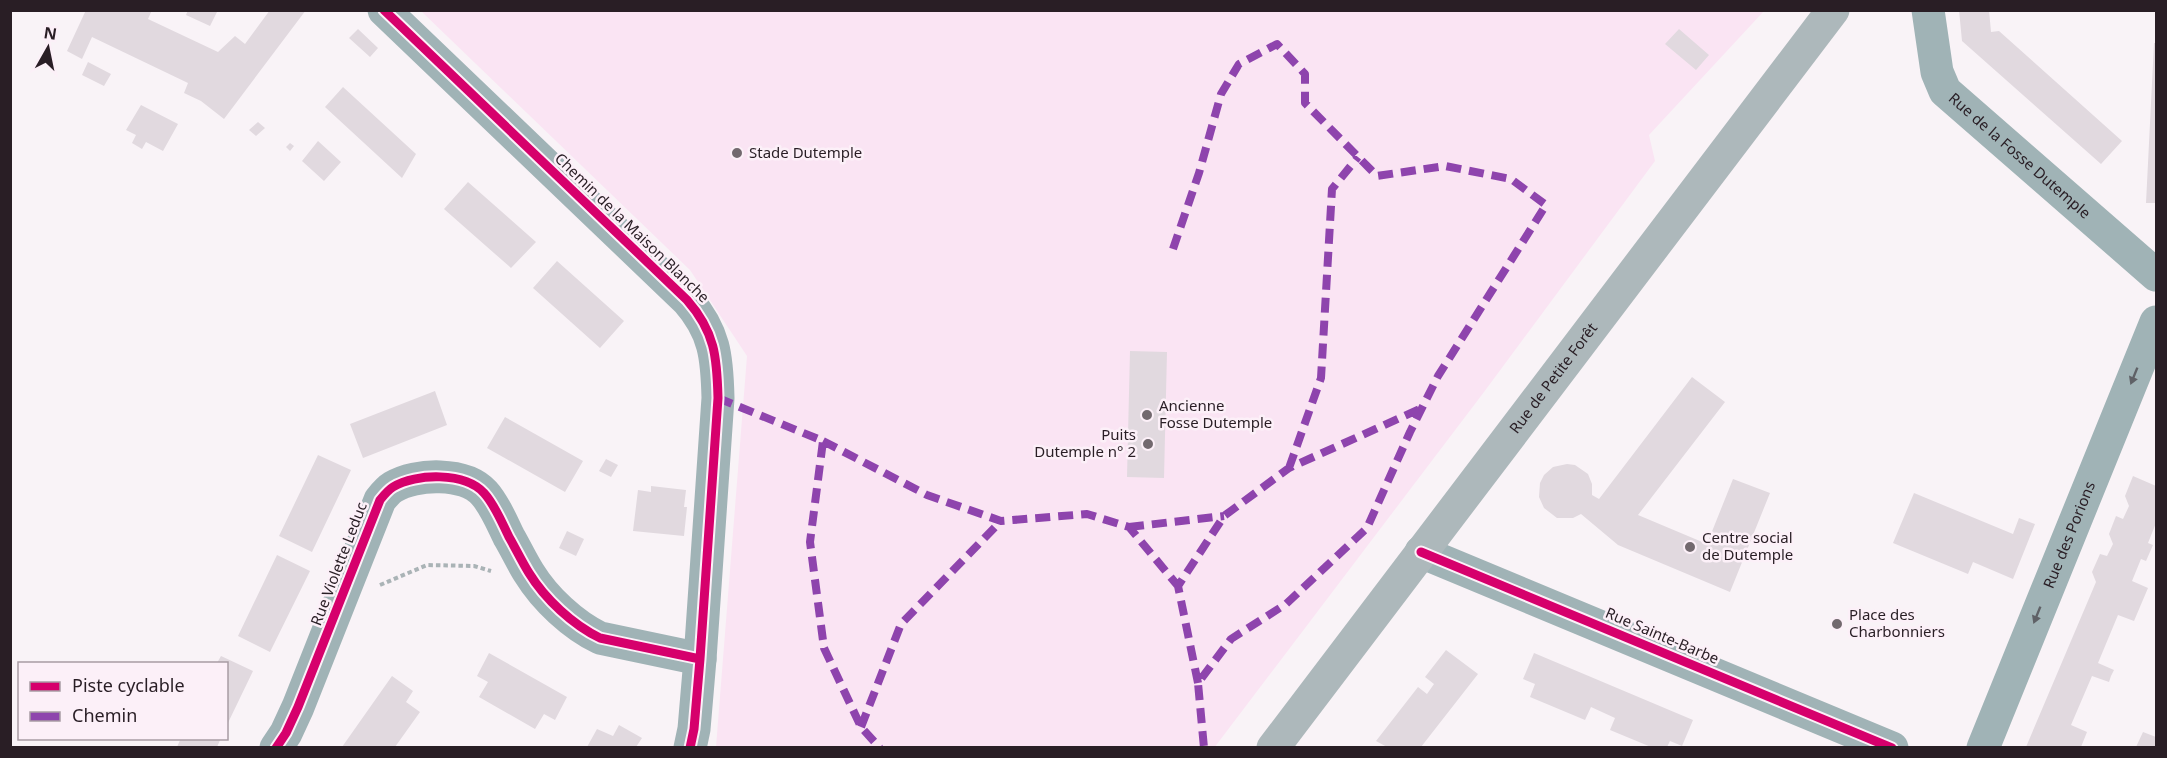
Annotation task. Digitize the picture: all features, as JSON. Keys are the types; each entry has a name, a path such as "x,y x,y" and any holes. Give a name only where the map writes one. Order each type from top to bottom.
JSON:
{"main road":[{"name":"Rue de Petite Forêt","path":"1273,747 1833,10"}],"street":[{"name":"Chemin de la Maison Blanche","path":"384,10 687,300 708,329 718,372 718,398 700,659 694,729 690,747"},
{"name":"Rue de la Fosse Dutemple","path":"1928,10 1938,72 1945,91 2157,275"},
{"name":"Rue des Porions","path":"1983,747 2157,322"},
{"name":"Rue Violette Leduc","path":"276,747 298,707 380,500 393,487 402,483 432,477 466,481 483,491 529,574 577,624 600,638 700,659"},
{"name":"Rue Sainte-Barbe","path":"1421,552 1892,747"}],"path":[{"path":"341,602 427,565 474,566 540,587"}],"shaded area":[{"path":"421,11 1764,11 1649,135 1655,161 1484,392 1214,748 716,747 747,356 690,270"}],"building":[{"path":"86,10 152,10 148,19 218,52 235,36 245,44 270,10 306,10 224,119 201,101 184,93 188,83 92,37 82,59 67,51"},
{"path":"188,10 218,10 210,26 186,15"},
{"path":"1959,10 1989,10 1991,32 1999,31 2122,141 2101,164 1962,41"},
{"path":"358,29 378,48 370,57 349,38"},
{"path":"1679,29 1709,55 1696,70 1665,44"},
{"path":"2154,43 2156,43 2156,203 2146,203"},
{"path":"88,62 111,74 104,86 82,75"},
{"path":"343,87 416,154 402,178 325,107"},
{"path":"141,105 178,124 163,151 146,142 142,149 132,143 136,135 126,130"},
{"path":"258,122 265,128 256,136 249,130"},
{"path":"318,141 341,162 324,181 302,161"},
{"path":"290,143 294,146 290,151 286,147"},
{"path":"468,182 536,242 511,268 444,209"},
{"path":"557,261 624,321 600,348 533,288"},
{"name":"Ancienne Fosse Dutemple","path":"1130,351 1167,352 1164,478 1127,477"},
{"path":"1692,377 1725,402 1638,515 1707,544 1733,479 1770,493 1730,592 1618,545 1581,514 1573,518 1557,518 1544,508 1539,497 1540,483 1544,475 1553,467 1567,464 1575,465 1588,474 1592,484 1592,495 1599,499"},
{"path":"435,391 447,425 363,458 350,424"},
{"path":"505,417 583,461 565,492 487,448"},
{"path":"318,455 351,470 312,552 279,536"},
{"path":"606,459 618,465 611,477 599,471"},
{"path":"2133,476 2156,486 2156,523 2148,543 2153,545 2146,561 2141,559 2132,581 2148,588 2134,621 2118,615 2098,663 2114,670 2109,682 2092,676 2071,725 2087,732 2081,747 2026,747 2096,582 2092,572 2100,554 2107,556 2113,544 2109,534 2116,516 2123,519 2129,506 2125,496"},
{"path":"651,486 686,490 684,536 633,531 638,490 651,492"},
{"path":"1914,493 2013,534 2019,518 2035,524 2013,579 1973,562 1968,574 1893,543"},
{"path":"567,531 584,539 576,556 559,548"},
{"path":"277,555 310,571 270,652 238,636"},
{"path":"1446,650 1478,674 1421,747 1387,747 1376,741 1418,687 1427,694 1434,684 1425,677"},
{"path":"489,653 567,697 555,720 544,714 535,729 479,697 488,682 477,676"},
{"path":"1534,653 1693,720 1682,746 1670,741 1667,747 1651,747 1610,730 1615,718 1591,707 1585,720 1530,697 1535,684 1523,679"},
{"path":"221,656 253,671 228,723 228,662 218,662"},
{"path":"392,676 413,691 406,702 420,712 395,747 342,747"},
{"path":"619,725 642,738 636,747 587,747 597,729 613,736"},
{"path":"2143,732 2156,737 2156,747 2136,747"},
{"path":"180,740 220,740 217,747 177,747"}],"marked path":[{"path":"1173,249 1199,173 1221,94 1239,64 1277,44 1305,74 1305,103 1377,176 1445,166 1511,179 1546,205 1438,376 1367,528 1286,604 1231,639 1198,683 1204,748"},
{"path":"1289,468 1321,378 1332,189 1358,157"},
{"path":"718,398 823,441 810,542 824,648 861,727 880,748"},
{"path":"1198,683 1178,586 1224,516 1289,468 1422,408"},
{"path":"823,441 927,495 1001,521 1087,514 1129,527 1178,586"},
{"path":"1129,527 1224,516"},
{"path":"861,727 901,624 1001,521"}],"cycle path":[{"path":"384,10 687,300 709,334 717,370 718,398 700,659 694,729 690,748"},
{"path":"276,748 298,707 380,500 393,487 414,479 453,478 476,486 495,509 521,560 536,583 560,610 590,633 600,638 700,659"},
{"path":"1421,552 1892,748"}],"place":[{"name":"Stade Dutemple","path":"737,153"},
{"name":"Ancienne Fosse Dutemple","path":"1147,415"},
{"name":"Puits Dutemple n° 2","path":"1148,444"},
{"name":"Centre social de Dutemple","path":"1690,547"},
{"name":"Place des Charbonniers","path":"1837,624"}]}
